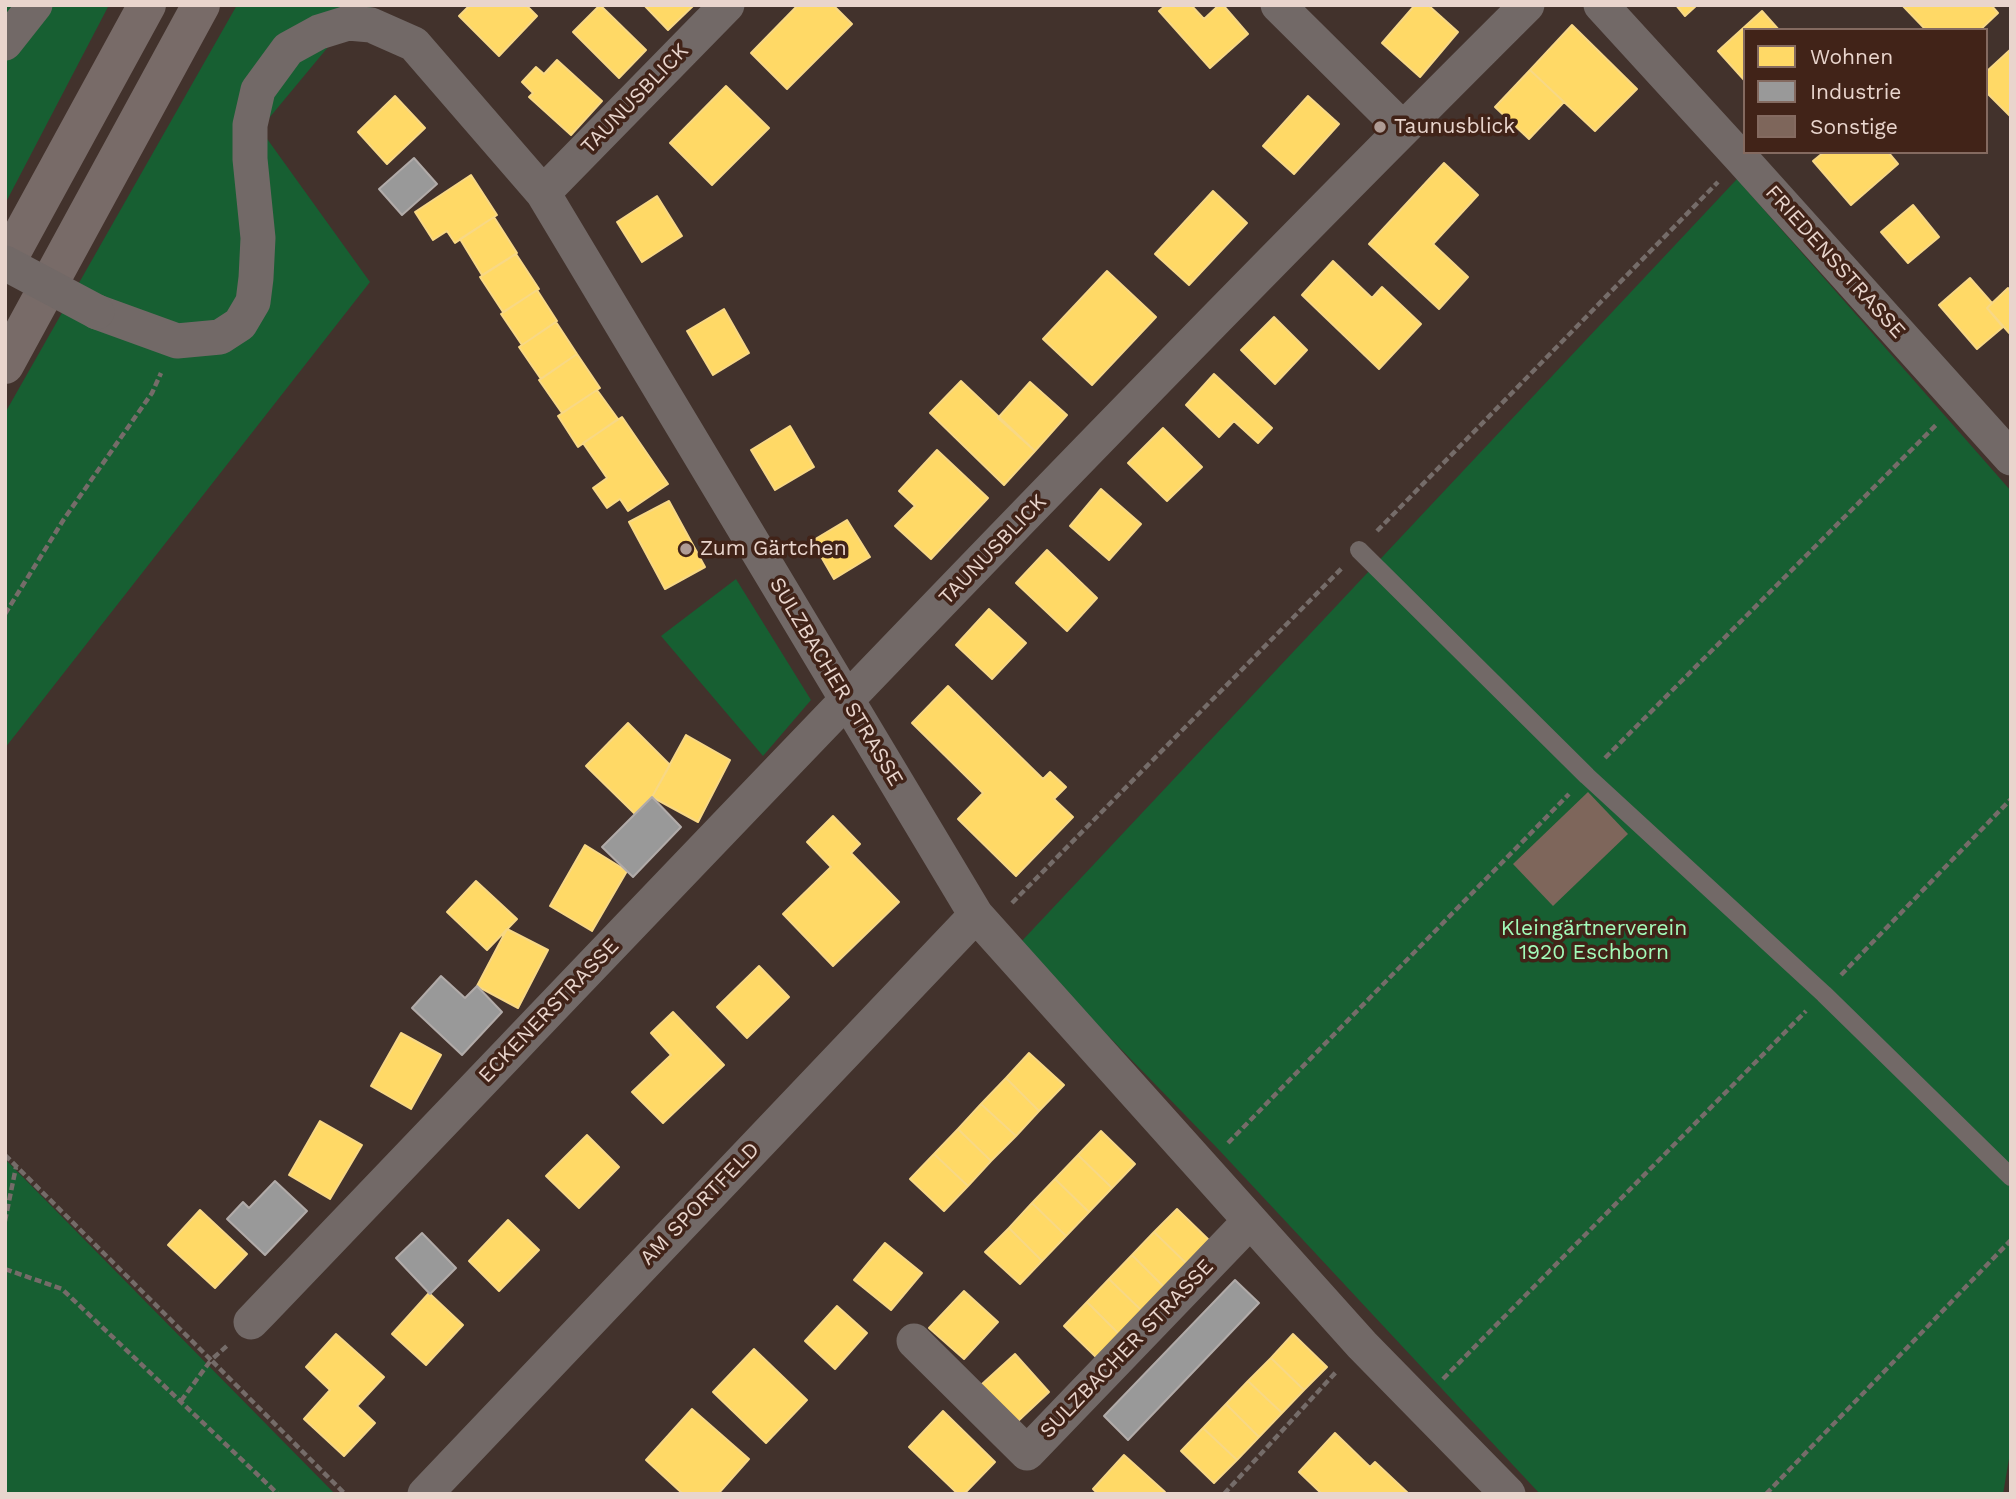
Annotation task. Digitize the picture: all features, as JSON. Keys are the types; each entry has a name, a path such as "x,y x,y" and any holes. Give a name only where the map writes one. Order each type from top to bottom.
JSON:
{"highway":[{"path":"5,264 147,5"},
{"path":"5,365 201,5"}],"street":[{"path":"5,43 35,5"},
{"name":"TAUNUSBLICK","path":"543,193 727,5"},
{"path":"1278,5 1403,129"},
{"name":"TAUNUSBLICK","path":"847,700 1527,5"},
{"name":"FRIEDENSSTRASSE","path":"1601,5 2011,458"},
{"name":"SULZBACHER STRASSE","path":"177,341 220,337 240,324 253,302 258,238 250,159 250,125 258,90 280,59 288,49 318,32 348,23 371,25 414,44 543,193 976,915 1362,1345 1508,1494"},
{"path":"5,264 97,312 177,341"},
{"name":"ECKENERSTRASSE","path":"251,1322 847,700"},
{"name":"AM SPORTFELD","path":"425,1494 976,915"},
{"name":"SULZBACHER STRASSE","path":"914,1341 1027,1453 1250,1221"}],"lane":[{"path":"1359,550 1587,776 1824,993 2011,1177"}],"path":[{"path":"5,614 64,519 152,393 177,341"},
{"path":"1437,1385 1824,993 2011,799"},
{"path":"5,1155 345,1494"},
{"path":"5,1221 16,1166"},
{"path":"1766,1494 2011,1240"},
{"path":"5,1269 62,1289 278,1494"},
{"path":"180,1401 211,1360 251,1322"},
{"path":"1224,1494 1345,1363"}],"green space":[{"path":"5,5 109,5 5,204"},
{"path":"237,5 375,5 348,23 260,129 370,282 5,748 5,413"},
{"name":"Kleingärtnerverein 1920 Eschborn","path":"1737,179 2011,491 2011,1447 2003,1494 1540,1494 1220,1151 1019,944"},
{"path":"736,579 811,700 763,756 661,636"},
{"path":"5,1159 335,1494 5,1494"}],"building: Wohnen":[{"path":"470,5 526,5 537,16 499,56 459,16"},
{"path":"600,5 646,50 619,78 573,32"},
{"path":"644,5 694,5 668,30"},
{"path":"798,5 833,5 852,24 787,89 751,53"},
{"path":"1166,5 1191,5 1204,19 1219,5 1223,5 1248,34 1210,68 1159,11"},
{"path":"1415,5 1428,5 1458,32 1420,77 1382,43"},
{"path":"1676,5 1697,5 1685,16"},
{"path":"1902,5 1991,5 1998,13 1982,28 1924,28"},
{"path":"1762,11 1777,28 1743,28"},
{"path":"1572,25 1637,89 1595,131 1530,70"},
{"path":"1743,28 1743,79 1718,51"},
{"path":"2011,49 2011,117 1988,94 1988,70"},
{"path":"557,60 602,101 571,135 529,97 533,93 522,82 536,67 544,74"},
{"path":"1530,70 1564,102 1529,139 1495,107"},
{"path":"726,86 769,128 712,185 670,143"},
{"path":"395,96 425,128 387,164 358,132"},
{"path":"1308,96 1339,124 1294,174 1263,146"},
{"path":"1822,154 1890,154 1898,164 1851,205 1813,161"},
{"path":"1444,163 1478,195 1433,244 1468,277 1439,309 1369,244"},
{"path":"471,175 497,215 455,243 447,231 433,240 415,212"},
{"path":"1213,191 1247,223 1189,285 1155,254"},
{"path":"657,196 682,236 642,262 617,222"},
{"path":"1913,205 1939,237 1908,263 1881,232"},
{"path":"494,217 517,253 482,275 460,239"},
{"path":"516,254 539,289 503,312 480,277"},
{"path":"1333,261 1372,298 1382,287 1421,324 1379,369 1302,295"},
{"path":"1107,271 1156,317 1092,385 1043,339"},
{"path":"1970,278 1992,303 1987,308 2003,327 1977,349 1939,305"},
{"path":"2008,288 2011,292 2011,335 1987,308"},
{"path":"537,290 557,321 522,345 501,314"},
{"path":"724,309 749,353 713,375 687,331"},
{"path":"1274,317 1307,350 1275,384 1241,350"},
{"path":"556,322 577,354 541,379 519,347"},
{"path":"577,354 600,388 562,413 539,380"},
{"path":"1214,374 1272,428 1258,443 1234,421 1219,437 1186,405"},
{"path":"961,381 1035,451 1004,485 930,413"},
{"path":"1030,382 1067,415 1035,451 998,418"},
{"path":"597,390 618,419 578,447 558,416"},
{"path":"622,417 668,484 628,511 620,499 607,508 593,488 607,478 583,443"},
{"path":"790,426 814,467 775,490 751,450"},
{"path":"1163,428 1202,467 1167,501 1128,463"},
{"path":"937,450 988,498 931,559 895,526 915,506 899,491"},
{"path":"1101,489 1141,524 1109,560 1070,526"},
{"path":"669,501 705,567 665,589 629,522"},
{"path":"847,520 870,557 834,579 812,541"},
{"path":"1047,550 1097,598 1067,631 1016,583"},
{"path":"989,609 1026,643 992,679 956,645"},
{"path":"948,686 1043,779 1050,772 1066,787 1054,799 1073,817 1016,876 958,819 983,793 912,723"},
{"path":"628,723 670,765 652,797 635,814 586,766"},
{"path":"686,735 730,760 698,822 652,797"},
{"path":"833,816 860,844 851,853 899,902 833,966 783,914 831,867 807,842"},
{"path":"585,845 627,871 592,931 550,906"},
{"path":"476,881 517,919 487,950 447,912"},
{"path":"507,929 548,950 518,1008 477,986"},
{"path":"759,966 789,997 747,1038 717,1007"},
{"path":"673,1012 724,1065 663,1123 632,1092 671,1055 651,1033"},
{"path":"401,1033 441,1055 411,1109 371,1086"},
{"path":"1029,1053 1064,1085 1039,1111 1006,1078"},
{"path":"1006,1078 1039,1111 1016,1136 981,1104"},
{"path":"981,1104 1016,1136 991,1161 958,1129"},
{"path":"320,1121 362,1145 330,1199 289,1175"},
{"path":"958,1129 991,1161 968,1186 934,1154"},
{"path":"1101,1131 1135,1164 1112,1188 1078,1155"},
{"path":"587,1135 619,1167 579,1208 546,1176"},
{"path":"934,1154 968,1186 944,1211 910,1179"},
{"path":"1078,1155 1112,1188 1089,1212 1055,1179"},
{"path":"1055,1179 1089,1212 1066,1236 1032,1203"},
{"path":"1032,1203 1066,1236 1042,1261 1009,1228"},
{"path":"1177,1209 1211,1242 1188,1265 1154,1232"},
{"path":"200,1210 247,1254 215,1288 168,1245"},
{"path":"508,1220 539,1250 499,1291 469,1261"},
{"path":"1009,1228 1042,1261 1020,1284 985,1252"},
{"path":"1154,1232 1188,1265 1166,1289 1132,1255"},
{"path":"885,1243 922,1273 891,1310 854,1280"},
{"path":"1132,1255 1166,1289 1143,1312 1109,1279"},
{"path":"1109,1279 1143,1312 1120,1335 1087,1302"},
{"path":"964,1291 998,1322 964,1359 929,1328"},
{"path":"429,1293 463,1325 426,1365 392,1334"},
{"path":"1087,1302 1120,1335 1098,1359 1064,1326"},
{"path":"837,1306 867,1333 835,1369 805,1341"},
{"path":"336,1334 384,1377 357,1406 375,1423 344,1456 304,1419 330,1390 306,1367"},
{"path":"1293,1334 1327,1367 1304,1390 1271,1358"},
{"path":"754,1349 807,1400 766,1443 713,1392"},
{"path":"1015,1354 1049,1392 1016,1423 981,1385"},
{"path":"1271,1358 1304,1390 1282,1413 1248,1381"},
{"path":"1248,1381 1282,1413 1259,1437 1226,1404"},
{"path":"1226,1404 1259,1437 1237,1460 1203,1428"},
{"path":"692,1409 749,1459 718,1494 683,1494 646,1460"},
{"path":"943,1411 995,1462 964,1494 958,1494 909,1447"},
{"path":"1203,1428 1237,1460 1214,1483 1181,1451"},
{"path":"1335,1433 1370,1467 1375,1462 1409,1494 1322,1494 1299,1472"},
{"path":"1124,1455 1165,1492 1098,1494 1093,1489"}],"building: Industrie":[{"path":"414,158 437,184 402,215 379,189"},
{"path":"652,797 681,827 633,877 602,847"},
{"path":"441,976 465,998 477,986 502,1012 462,1055 412,1008"},
{"path":"275,1181 307,1211 265,1255 227,1219 243,1202 249,1208"},
{"path":"422,1233 456,1268 430,1294 396,1258"},
{"path":"1235,1280 1259,1303 1128,1440 1104,1416"}],"building: Sonstige":[{"path":"1588,792 1628,834 1553,906 1513,864"}],"place":[{"name":"Taunusblick","path":"1380,127"},
{"name":"Zum Gärtchen","path":"686,549"}]}
